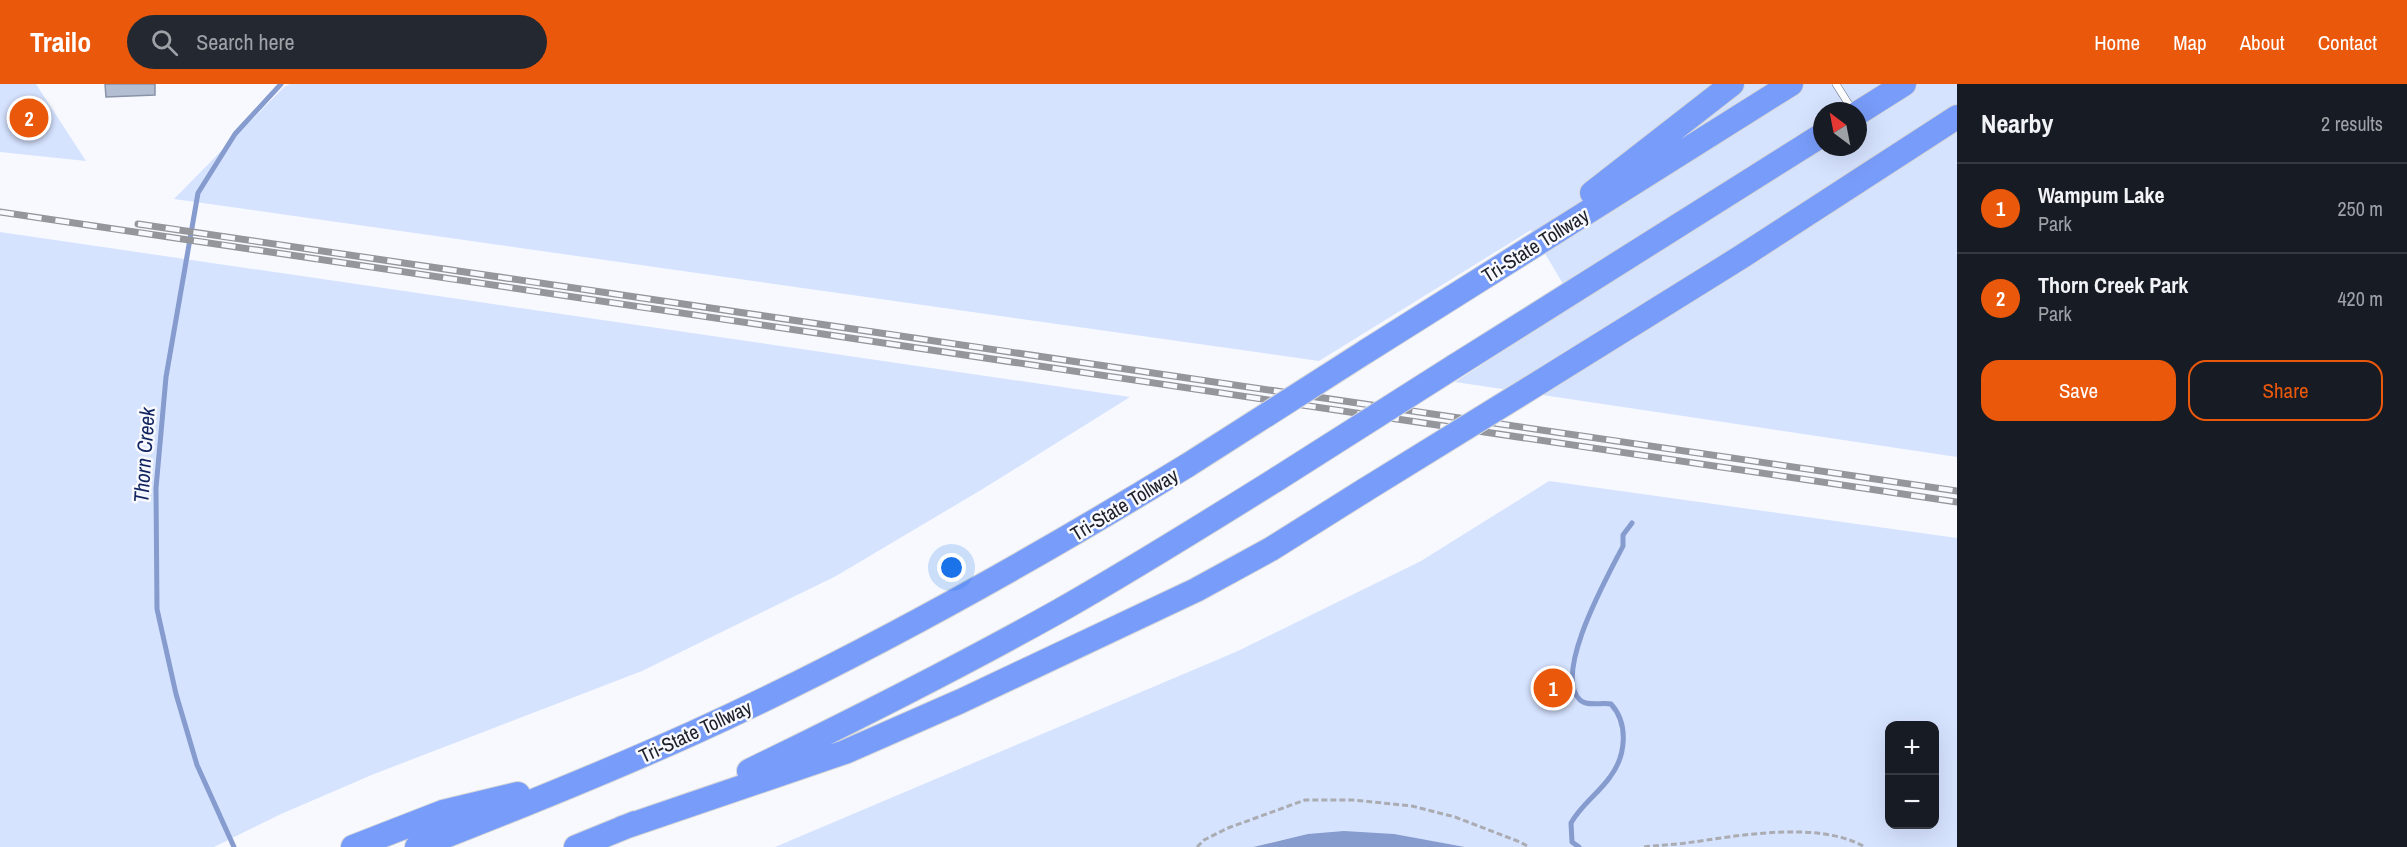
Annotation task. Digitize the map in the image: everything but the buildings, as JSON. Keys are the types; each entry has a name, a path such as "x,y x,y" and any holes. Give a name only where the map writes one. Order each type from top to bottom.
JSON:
{"highway":[{"path":"1494,271 1732,84"},
{"name":"Tri-State Tollway","path":"417,847 599,775 695,732 876,643 1029,560 1188,465 1791,84"},
{"path":"1867,107 1904,84"},
{"path":"622,828 845,752 1196,590 1271,549 1540,382 1741,257 1957,117"},
{"path":"1741,257 1957,135"},
{"path":"576,847 725,783 912,691 1092,592 1277,479 1813,141"},
{"path":"353,847 443,812 599,775"}],"lane":[{"path":"1836,84 1847,102"}],"path":[{"path":"1197,847 1204,840 1228,828 1298,801 1329,800 1389,803 1435,811 1529,847"},
{"path":"1644,847 1788,833 1835,836 1865,847"}],"shaded area":[{"path":"0,84 36,84 86,161 0,152"},
{"path":"290,84 1957,84 1957,457 1455,382 1575,304 1531,230 1319,361 174,199 284,87"},
{"path":"0,232 1130,397 981,490 836,576 642,671 374,774 281,814 214,847 0,847"},
{"path":"1549,481 1957,538 1957,847 1465,847 1384,835 1334,833 1308,835 1253,847 775,847 1238,651 1421,561"}],"water":[{"path":"1344,831 1394,834 1465,847 1253,847 1308,834"}],"waterway":[{"name":"Thorn Creek","path":"234,847 197,765 176,694 157,609 156,488 166,377 198,193 235,134 281,84"},
{"path":"1579,847 1572,842 1571,823 1615,769 1622,750 1623,730 1617,712 1611,704 1591,704 1580,700 1573,687 1573,668 1586,623 1623,546 1623,535 1632,523"}],"railway":[{"path":"0,212 1957,502"},
{"path":"138,224 1957,491"}],"place":[{"name":"Thorn Creek Park","path":"29,118"},
{"name":"Wampum Lake","path":"1553,688"}]}
